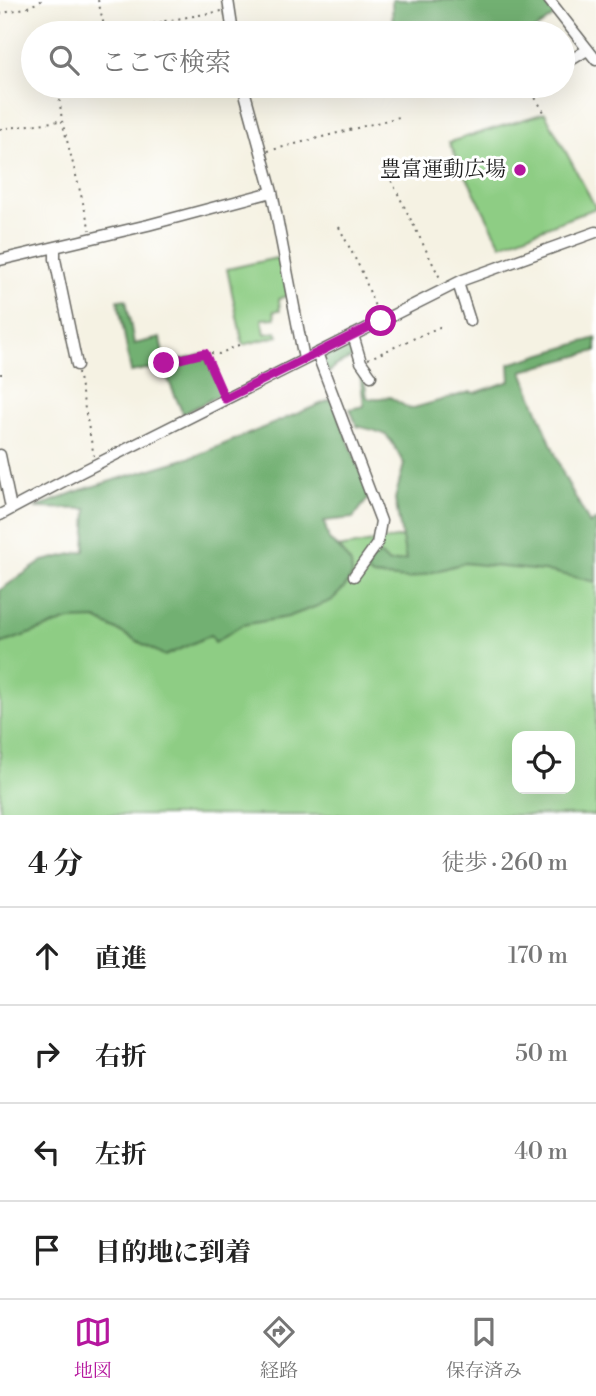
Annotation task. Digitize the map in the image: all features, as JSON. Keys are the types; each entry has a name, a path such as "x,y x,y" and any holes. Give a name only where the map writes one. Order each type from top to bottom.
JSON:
{"street":[{"path":"548,0 566,21"},
{"path":"575,32 596,60"},
{"path":"575,58 587,50"},
{"path":"246,98 272,192 304,359"},
{"path":"0,260 272,192"},
{"path":"0,515 445,289 485,271 596,232"},
{"path":"55,248 55,260 77,365"},
{"path":"458,283 470,321"},
{"path":"353,335 361,362 371,376"},
{"path":"317,353 381,521 377,544 354,576"},
{"path":"0,456 11,508"}],"path":[{"path":"26,0 28,7"},
{"path":"0,13 28,7 43,0"},
{"path":"98,0 104,21"},
{"path":"166,21 228,5"},
{"path":"59,98 62,121 92,237"},
{"path":"535,98 544,112"},
{"path":"261,152 403,116"},
{"path":"0,129 62,121"},
{"path":"382,162 445,289"},
{"path":"339,226 363,274 381,321"},
{"path":"361,362 444,325"},
{"path":"164,363 204,353 219,354 243,343"},
{"path":"204,353 225,399"},
{"path":"77,365 96,464"}],"green space":[{"path":"392,0 547,0 558,13 547,21 393,21"},
{"name":"豊富運動広場","path":"545,113 596,208 501,245 449,142"},
{"path":"281,257 288,295 279,299 280,310 274,311 275,318 262,319 265,334 276,332 278,336 243,345 227,269"},
{"path":"126,299 134,344 160,338 165,364 205,354 221,394 183,414 165,372 146,369 131,372 118,300"},
{"path":"596,338 596,351 522,371 565,478 590,524 596,520 596,582 552,572 464,563 409,579 373,576 367,572 370,560 381,555 389,563 406,560 395,499 404,464 387,436 357,426 350,409 364,406 360,373 364,378 367,397 390,397 410,409 470,392 475,393 510,381 509,364"},
{"path":"350,341 356,356 335,366 329,373 320,357"},
{"path":"332,399 370,496 353,518 324,521 329,540 351,564 352,575 331,601 288,617 242,625 215,642 211,635 165,656 96,619 69,620 0,644 0,590 43,561 85,551 87,509 35,508 81,490 198,455"},
{"path":"461,527 596,536 596,815 0,815 0,616 302,554"}],"place":[{"name":"豊富運動広場","path":"520,170"}],"route":[{"path":"164,363 205,353 225,399 381,321"}]}
